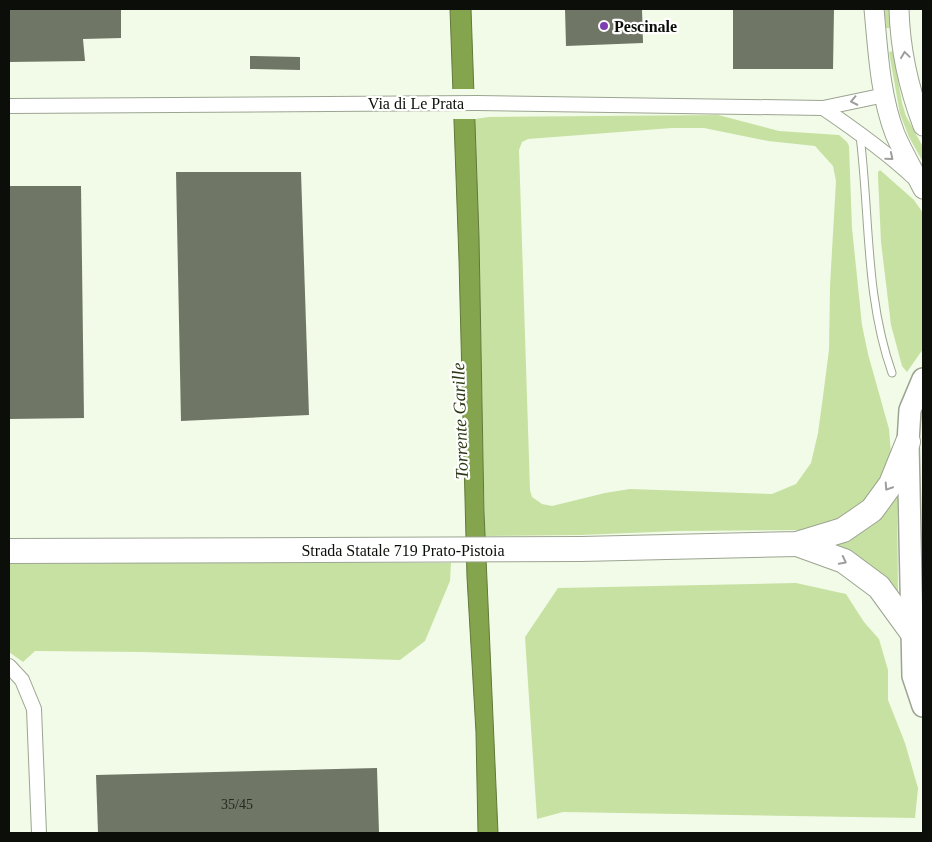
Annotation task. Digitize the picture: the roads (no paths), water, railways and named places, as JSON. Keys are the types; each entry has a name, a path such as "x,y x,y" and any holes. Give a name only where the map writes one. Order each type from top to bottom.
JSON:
{"highway":[{"path":"797,544 843,530 872,510 891,484 908,442"},
{"path":"797,544 844,561 879,587 911,631"},
{"name":"Strada Statale 719 Prato-Pistoia","path":"9,551 581,549 797,544"}],"main road":[{"path":"874,9 884,95 896,135 922,187"},
{"path":"899,9 908,80 918,102 923,126"},
{"path":"923,379 910,410 908,442 913,676 923,706"}],"street":[{"name":"Via di Le Prata","path":"9,106 477,103 822,108 884,95"},
{"path":"822,108 892,157 922,187"},
{"path":"9,666 22,680 34,709 39,833"}],"lane":[{"path":"860,133 874,304 892,373"}],"place":[{"name":"Pescinale","path":"604,26"}],"water label":[{"name":"Torrente Garille","path":"460,421"}]}
